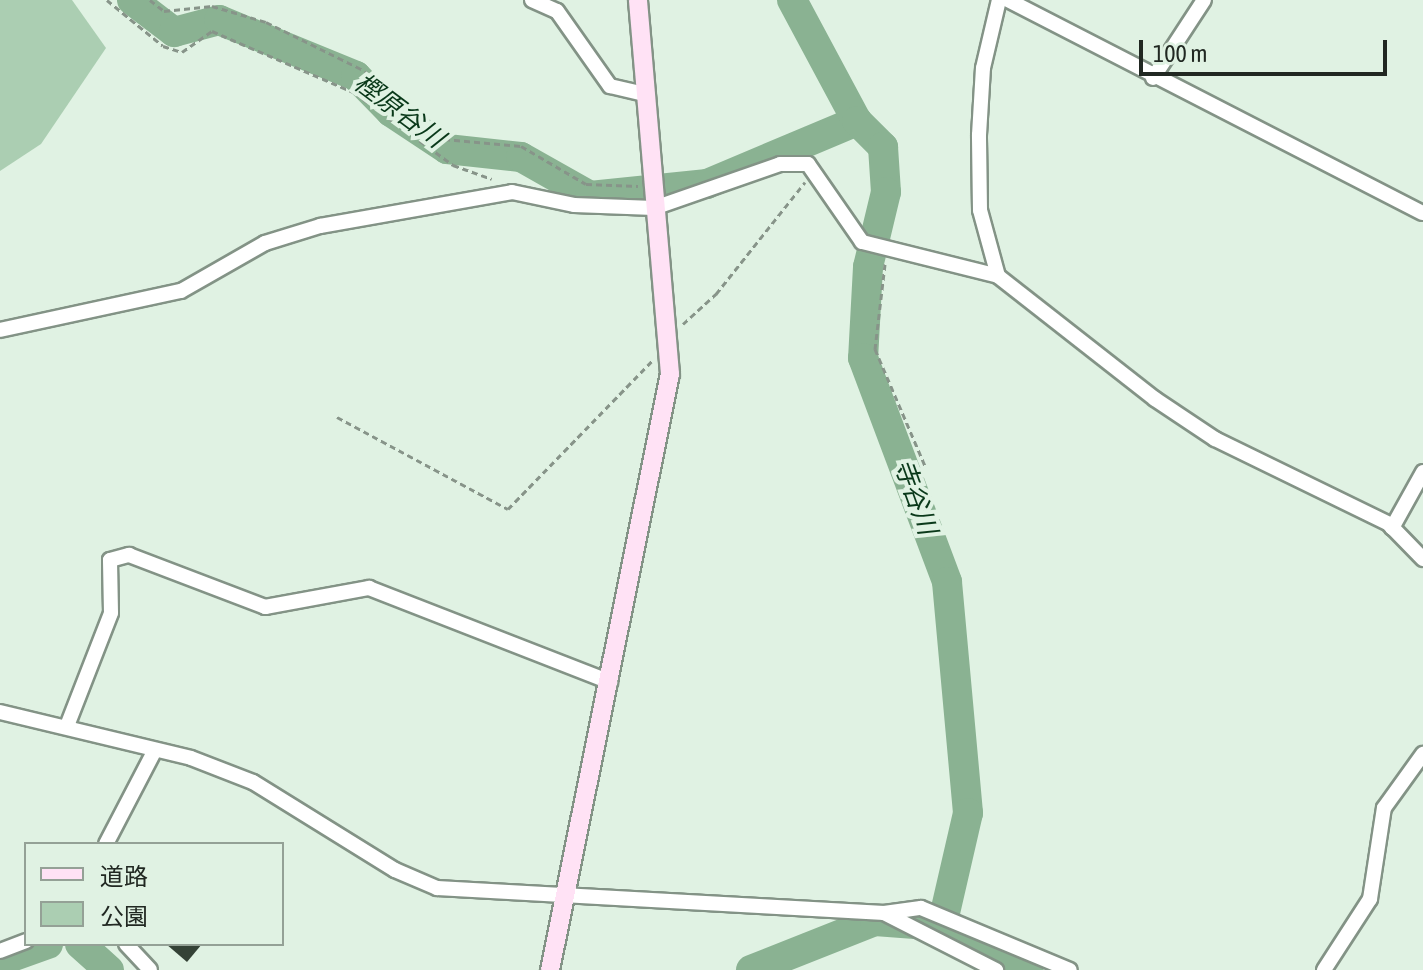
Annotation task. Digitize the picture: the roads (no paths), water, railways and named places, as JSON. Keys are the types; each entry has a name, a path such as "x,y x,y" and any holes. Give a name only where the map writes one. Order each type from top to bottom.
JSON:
{"street":[{"path":"532,0 557,11 610,86 646,94"},
{"path":"550,970 663,429 668,343 638,0"},
{"path":"998,276 980,210 979,135 983,68 999,0"},
{"path":"1008,0 1153,78 1423,213"},
{"path":"1153,78 1204,0"},
{"path":"0,330 169,295 265,243 320,226 512,192 574,205 654,208 780,164 808,164 818,174 862,242 885,252 998,276 1215,439 1392,528 1423,559"},
{"path":"1392,528 1423,472"},
{"path":"67,726 111,613 110,560 129,555 265,607 369,588 610,682"},
{"path":"0,712 155,750 286,797 395,870 437,888 884,913 937,913 1070,970"},
{"path":"107,842 155,750"},
{"path":"1324,970 1370,899 1384,808 1423,754"},
{"path":"884,913 916,932 996,970"},
{"path":"0,951 24,942"},
{"path":"128,946 150,970"}],"waterway":[{"name":"樫原谷川","path":"132,0 174,32 219,20 356,76 391,112 447,149 521,157 590,196 707,184 857,121"},
{"name":"寺谷川","path":"792,0 857,121 883,147 886,192 868,267 863,358 947,582 968,813 942,926"},
{"path":"751,970 875,921 942,926 1029,970"},
{"path":"0,961 42,946"},
{"path":"82,946 109,970"}]}
